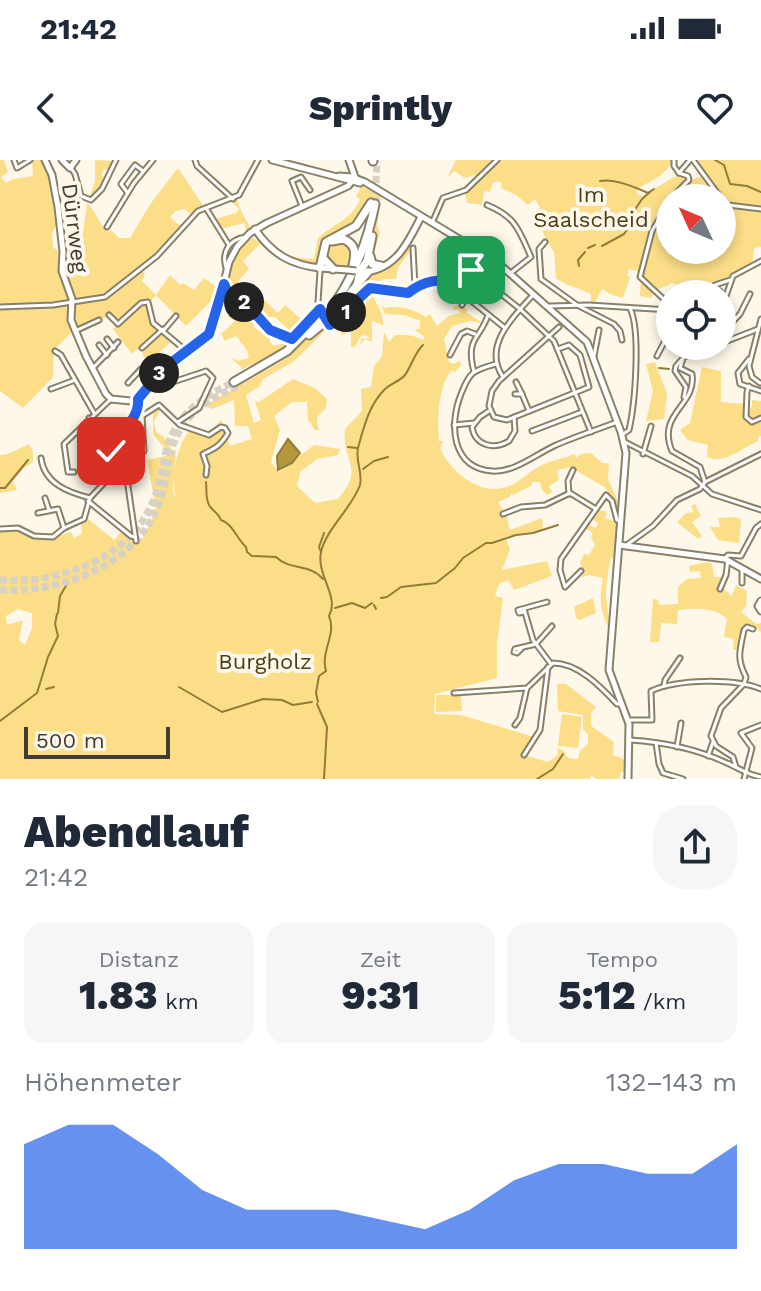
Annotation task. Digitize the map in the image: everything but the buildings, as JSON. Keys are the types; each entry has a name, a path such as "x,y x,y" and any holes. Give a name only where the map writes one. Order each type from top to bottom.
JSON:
{"highway":[{"path":"318,266 331,242 345,239 355,251 357,270 357,285 325,317 287,351 236,384 276,362 309,335 325,317 357,270 367,263 373,203"},
{"path":"318,266 327,241 358,224 373,203"},
{"path":"357,270 373,203"},
{"path":"325,317 355,268 368,233 373,203"},
{"path":"369,252 371,263 381,266"},
{"path":"318,266 333,269"}],"main road":[{"name":"Dürrweg","path":"45,160 56,196 63,252 62,271 72,301 70,315 92,369 111,399"},
{"path":"62,160 71,168 76,160"},
{"path":"272,160 351,179 376,190 482,252 587,342 625,442 621,522 623,546 609,670 628,720 628,779"},
{"path":"347,160 351,179"},
{"path":"111,399 138,399 163,369 211,330 227,262 246,237 255,229 351,179"},
{"path":"412,211 416,223"},
{"path":"333,269 357,270 389,265 399,255 416,223 425,219"},
{"path":"255,229 282,258 318,266"},
{"path":"357,270 381,266 394,257 411,232"},
{"path":"246,237 254,235 262,239"},
{"path":"623,546 726,559 761,579"},
{"path":"761,601 758,606 761,611"}],"street":[{"path":"14,160 17,168 30,160"},
{"path":"71,168 81,196 90,201 102,189 116,160"},
{"path":"127,192 120,186 140,160"},
{"path":"107,227 127,192 153,160"},
{"path":"195,160 197,166 233,199"},
{"path":"0,307 88,300 111,293 157,256 204,208 233,199 241,192 258,160"},
{"path":"425,219 445,196 466,190 497,160"},
{"path":"674,160 676,171 688,176 685,184"},
{"path":"679,173 692,160 710,184"},
{"path":"137,166 143,171"},
{"path":"302,206 292,181 302,177 310,190"},
{"path":"487,205 514,222 531,257 510,274"},
{"path":"736,206 761,209"},
{"path":"204,208 229,245"},
{"path":"656,224 640,277 656,290"},
{"path":"227,262 224,256 229,245 246,237"},
{"path":"545,242 539,249 541,279 577,305 611,322 620,331 622,340"},
{"path":"413,248 415,287"},
{"path":"224,284 228,293 242,299 270,330 290,339 370,288 408,293 434,279 465,280 482,252"},
{"path":"727,280 761,261"},
{"path":"318,266 320,284"},
{"path":"318,266 318,302 325,317"},
{"path":"471,270 520,309 558,349 591,432"},
{"path":"503,377 496,364 497,345 505,328 533,294"},
{"path":"736,318 750,294"},
{"path":"462,305 465,299 469,299 505,328"},
{"path":"109,315 118,324 141,303 147,302 152,321 186,352"},
{"path":"547,306 656,308"},
{"path":"622,435 629,430 635,401 636,329 630,308"},
{"path":"488,315 475,334 471,353 474,372 460,397 454,425 461,455 474,466 490,471 506,470 557,445 617,422"},
{"path":"142,348 176,316"},
{"path":"759,387 740,384 738,373 757,344 761,319"},
{"path":"75,331 99,320"},
{"path":"454,425 474,423 489,411 492,391 503,377 559,327"},
{"path":"736,338 758,329"},
{"path":"594,356 599,330"},
{"path":"450,355 461,334 467,331 475,334"},
{"path":"107,339 114,348"},
{"path":"92,369 118,342"},
{"path":"99,345 107,355"},
{"path":"489,411 495,419 502,421 589,387 577,350 569,345 558,349"},
{"path":"55,351 61,355 94,413"},
{"path":"751,357 751,374 759,387"},
{"path":"682,360 675,369 686,387 683,401"},
{"path":"683,360 680,368 690,371 693,381 667,428 670,446 675,453 700,467 704,484"},
{"path":"474,372 496,364"},
{"path":"128,383 141,369 157,375"},
{"path":"163,369 173,382 206,371 213,378 199,408 178,422"},
{"path":"51,389 75,380"},
{"path":"516,382 529,411"},
{"path":"749,386 746,417 752,422 761,418"},
{"path":"515,394 522,394"},
{"path":"74,472 68,472 63,446 111,399"},
{"path":"138,399 144,451"},
{"path":"142,416 159,405 178,422 209,435 221,427 227,430 218,448 203,454 206,475"},
{"path":"0,529 20,529 30,535 48,538 84,519 89,499 105,482 108,457 138,407"},
{"path":"532,431 582,412"},
{"path":"474,423 472,432 477,440 489,446 502,445 513,436 514,417"},
{"path":"41,458 48,478 67,491 89,499 136,539 122,445 89,418"},
{"path":"643,454 651,426"},
{"path":"625,442 643,454 692,476 717,496 761,510"},
{"path":"623,546 653,526 677,500 761,454"},
{"path":"569,494 568,483 573,470"},
{"path":"503,514 518,507 545,505 569,494 577,495 596,509"},
{"path":"581,571 566,587 560,570 561,559 605,495 610,496 617,520 621,522"},
{"path":"45,498 49,510"},
{"path":"38,513 58,509 64,528"},
{"path":"720,589 726,575 728,555 741,556 761,524"},
{"path":"742,583 740,575 743,567"},
{"path":"524,755 540,730 550,666 536,644 524,610 547,602"},
{"path":"521,649 536,644 552,626"},
{"path":"736,767 733,757 713,742 711,736 721,708 744,684 746,677 739,666 739,659 744,630 747,627 753,629"},
{"path":"664,686 680,658"},
{"path":"515,725 520,718 527,688 550,666 565,663 594,682 617,704 622,704"},
{"path":"628,720 652,720 651,692 664,686 706,682 744,684 761,689"},
{"path":"454,693 527,688"},
{"path":"677,747 681,723"},
{"path":"745,776 752,748 741,733 761,725"},
{"path":"630,740 677,747 708,756 736,767 745,776 759,778"},
{"path":"708,756 713,742"},
{"path":"656,743 663,773 683,779"}],"green space":[{"path":"0,160 4,160 8,172 1,177 6,183 33,176 32,160 43,160 58,207 52,233 53,247 65,257 72,258 74,251 67,248 83,233 87,203 108,232 111,230 119,238 130,238 151,203 178,168 204,207 192,216 185,209 176,211 170,217 181,227 140,268 145,274 142,281 156,295 151,301 142,301 118,322 110,315 70,334 54,350 53,377 23,408 0,391"},
{"path":"95,160 113,161 109,170 104,169 102,175 105,178 90,197 95,181"},
{"name":"Im Saalscheid","path":"456,160 676,160 660,176 637,189 637,194 642,196 656,188 656,264 736,264 736,184 662,184 679,174 690,181 704,174 695,160 761,160 761,247 754,248 752,265 721,280 656,280 656,291 651,298 640,296 641,272 629,269 627,276 630,277 623,298 602,289 594,304 591,303 591,294 556,278 554,252 538,224 546,219 535,199 528,205 501,188 502,182 493,182 490,192 484,191 482,205 467,203 465,192 477,180 475,175 465,178 454,171 447,178"},
{"path":"358,184 381,196 377,226 380,232 373,258 370,258 377,204 322,248 315,265 299,262 284,255 271,245 283,253 314,259 318,238 347,217 360,199 356,196 361,187"},
{"path":"237,198 251,229 246,232 245,223 220,229 212,216 215,219 236,213 239,209 231,201"},
{"path":"253,238 261,243 243,261 249,269 237,283 244,289 248,285 278,313 285,305 302,320 316,307 321,314 276,355 259,366 253,364 243,369 230,357 238,361 249,358 247,350 236,336 225,341 221,334 235,321 228,317 234,296 247,306 242,298 228,291 227,284 233,261","holes":["247,308 260,317 275,317 288,329 283,334 290,338 288,342 274,346 270,338 253,327 257,318"]},
{"path":"342,242 353,252 348,267 327,263 329,245"},
{"path":"410,245 412,249 398,267 396,279 376,282 330,322 366,275 391,266"},
{"path":"170,275 180,285 183,283 194,290 204,278 220,290 219,298 213,299 186,326 156,295"},
{"path":"371,289 383,325 372,321 372,342 363,340 360,346 361,339 370,338 365,335 360,337 354,348 351,346 351,332 354,329 341,333 346,324 363,312"},
{"path":"146,303 149,305 149,319 159,330 132,354 113,329"},
{"name":"Burgholz","path":"381,305 384,308 406,308 426,317 430,314 437,326 449,316 460,313 452,309 456,305 467,309 467,313 483,323 470,321 452,326 444,339 449,362 459,361 462,364 447,376 438,423 439,441 443,441 440,448 452,466 479,486 501,488 512,485 544,464 575,454 576,458 591,453 602,463 609,463 608,479 617,499 621,500 619,520 606,488 570,467 557,470 559,480 549,486 552,492 547,495 540,482 532,482 531,486 513,495 511,493 510,497 498,502 506,514 510,530 542,518 543,530 505,537 510,549 502,570 547,561 552,576 514,590 508,580 499,584 495,596 503,598 497,644 497,678 435,694 434,714 461,715 534,737 524,755 548,762 558,755 557,748 563,750 568,758 578,759 580,751 588,744 588,734 583,730 583,715 558,711 557,684 566,684 596,707 591,713 591,726 614,742 613,755 626,760 626,772 621,772 619,779 597,779 591,775 590,779 0,779 0,531 17,530 47,540 71,532 74,538 82,534 81,522 87,518 114,540 122,531 135,541 143,538 156,509 147,460 170,455 153,434 153,410 158,406 161,408 154,422 156,432 164,437 173,452 176,450 175,500 176,462 189,431 208,434 221,420 230,446 252,439 248,426 235,426 234,400 212,409 204,406 282,361 326,322 328,328 293,362 263,379 260,386 246,395 254,423 261,420 255,401 259,402 293,379 315,388 327,399 326,408 318,418 319,430 315,430 308,420 307,402 292,402 274,416 280,430 271,462 279,472 314,445 340,449 338,455 317,459 300,472 297,486 315,503 338,499 346,488 351,471 345,429 362,411 361,389 371,387 374,366 382,356 384,332 389,342 395,335 423,340 425,337 415,329 420,329 420,321 404,315 385,314","holes":["18,609 32,613 32,628 25,645 19,640 23,620 7,625 6,616"]},
{"path":"162,332 173,340 149,362 142,354 145,347"},
{"path":"655,362 667,394 664,419 646,421 653,391 646,364"},
{"path":"702,367 721,371 721,402 746,404 747,409 752,407 752,400 761,401 761,436 758,441 720,459 707,457 708,445 688,440 680,430 690,423"},
{"path":"29,444 33,462 13,481 17,490 0,493 0,455"},
{"path":"695,504 701,516 692,522 702,536 698,539 677,522 686,513 694,512 691,506"},
{"path":"596,509 607,512 605,518 618,523 615,557 611,558 606,586 609,630 601,604 603,578 589,575 581,578 585,572 580,563 584,554 589,555 595,545 591,537 593,533 585,528 587,524 596,528 598,523 591,518"},
{"path":"718,518 741,519 739,543 718,540 710,527 720,527"},
{"path":"707,562 712,564 714,577 721,577 724,589 732,596 736,585 747,591 746,606 741,612 756,624 761,623 761,632 755,627 746,631 742,650 733,650 734,639 724,637 727,619 717,612 684,609 678,610 677,624 661,623 659,642 650,642 653,599 658,600 659,605 678,604 678,587 687,579 701,578 700,571 690,572 689,566"},
{"path":"593,598 596,613 579,620 576,618 574,607"},
{"path":"436,695 461,695 462,711 436,712"},
{"path":"562,714 582,717 578,748 558,746"}],"shaded area":[{"path":"288,439 300,453 292,463 278,470 277,456"}],"waterway":[{"path":"715,160 724,165 730,184 761,192"},
{"path":"600,181 618,182 648,193 654,189"},
{"path":"602,246 624,234 635,218 636,208 650,192"},
{"path":"588,248 595,245"},
{"path":"579,266 578,260 585,252"},
{"path":"318,702 316,693 319,676 326,671 332,609 320,561 321,552 328,535 360,485 358,448 371,409 379,395 405,375 423,345"},
{"path":"659,368 669,369"},
{"path":"348,447 357,448"},
{"path":"363,469 374,461 388,457"},
{"path":"0,488 5,488 28,460"},
{"path":"206,482 209,505 231,528 247,552 252,556 276,557 287,564 312,571 323,579"},
{"path":"381,598 401,587 436,583 463,558 486,543 558,525"},
{"path":"321,552 319,547 324,533"},
{"path":"58,613 60,596 67,584"},
{"path":"335,608 352,603 365,608 372,603"},
{"path":"374,605 376,609"},
{"path":"0,721 37,693 58,636 55,624 57,614"},
{"path":"46,689 54,687"},
{"path":"179,687 222,712 263,699 282,700 293,705 312,702"},
{"path":"317,704 327,727 324,779"},
{"path":"537,779 553,769 563,754"}],"tunnel":[{"path":"375,204 377,161"},
{"path":"0,580 23,580 69,572 90,564 129,538 154,499 166,451 176,428 200,401 232,383"},
{"path":"0,590 24,590 73,580 95,571 135,542 160,501 173,447 185,422 205,404 237,386"}],"route":[{"path":"111,451 135,414 138,399 152,381 209,334 224,284 228,293 242,299 270,330 292,339 320,309 330,325 336,322 370,288 408,293 434,279 465,280 471,270"}]}
